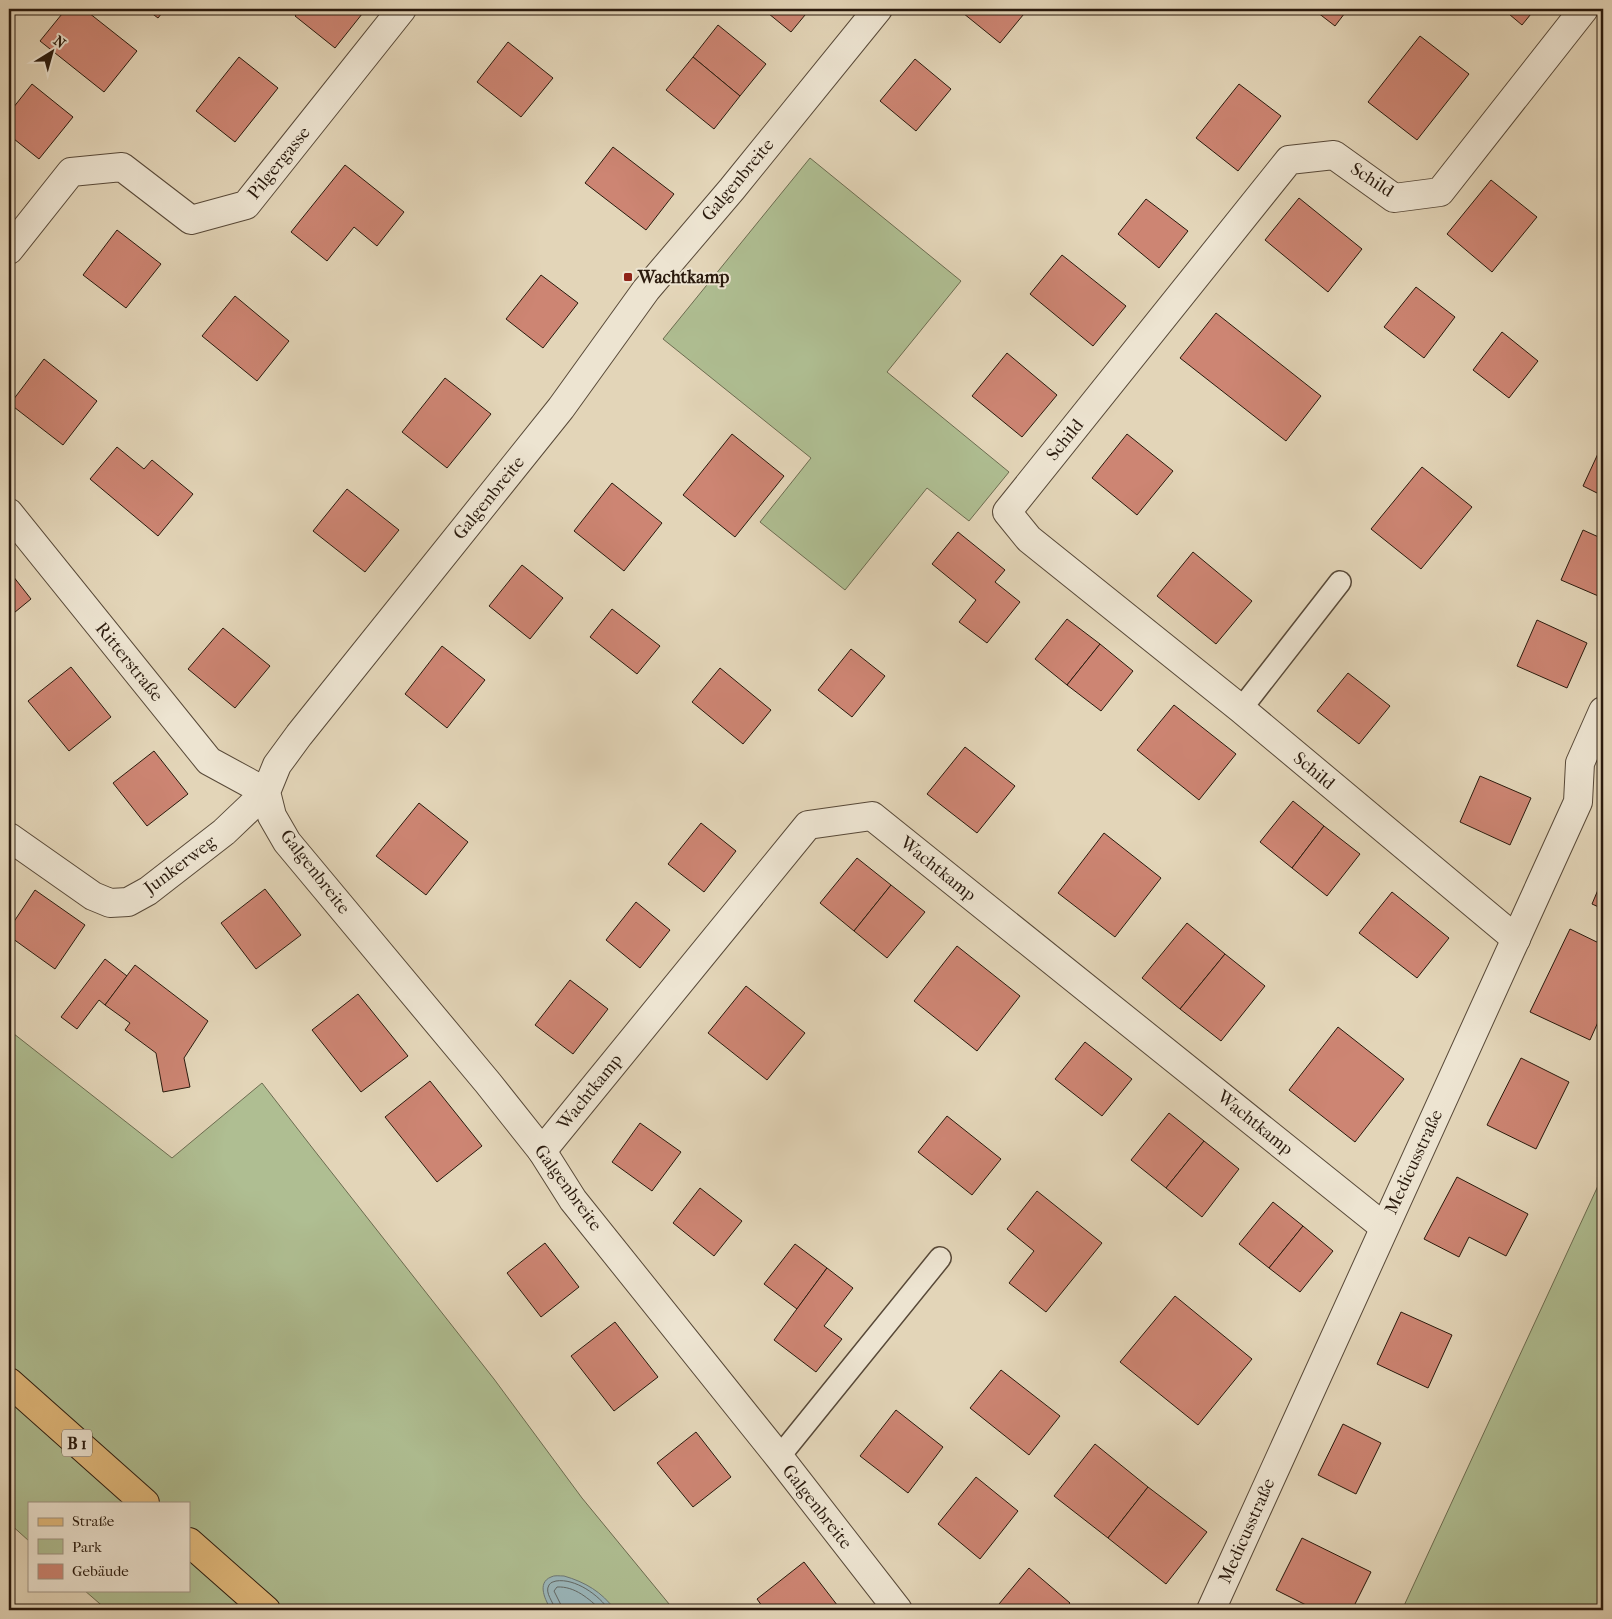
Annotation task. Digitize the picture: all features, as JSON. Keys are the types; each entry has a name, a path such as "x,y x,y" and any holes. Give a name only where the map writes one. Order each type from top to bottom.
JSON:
{"main road":[{"name":"B 1","path":"9,1382 144,1502"},
{"path":"190,1543 266,1610"}],"street":[{"name":"Pilgergasse","path":"9,250 72,172 122,167 191,220 246,205 402,9"},
{"name":"Galgenbreite","path":"878,9 646,290 562,408 293,743 277,765 266,792 272,816 287,842 488,1083 542,1151 573,1200 779,1457 898,1610"},
{"name":"Schild","path":"1516,938 1241,709 1029,539 1007,512 1289,160 1334,155 1394,198 1440,192 1584,9"},
{"name":"Ritterstraße","path":"9,513 209,761 266,792"},
{"name":"Medicusstraße","path":"1211,1610 1578,802 1580,763 1603,711"},
{"name":"Junkerweg","path":"9,837 93,896 110,903 128,902 148,891 224,832 266,792"},
{"name":"Wachtkamp","path":"542,1151 808,825 872,816 1384,1226"}],"lane":[{"path":"1241,709 1340,582"},
{"path":"779,1457 940,1258"}],"green space":[{"path":"810,158 961,281 887,372 1009,472 969,521 927,488 845,590 760,522 811,458 663,339"},
{"path":"9,1030 172,1158 262,1083 494,1379 582,1498 674,1610 107,1610 86,1592 190,1592 190,1502 28,1502 28,1540 9,1523"},
{"path":"1603,1175 1603,1610 1402,1610"}],"water":[{"path":"552,1576 564,1576 592,1588 615,1610 551,1610 544,1592 544,1583"}],"building":[{"path":"66,9 84,9 137,51 104,92 40,41"},
{"path":"146,9 165,9 158,18"},
{"path":"301,9 366,9 335,48 295,16"},
{"path":"763,9 810,9 791,32"},
{"path":"958,9 1028,9 1000,43"},
{"path":"1313,9 1348,9 1335,26"},
{"path":"1503,9 1535,9 1522,25"},
{"path":"718,25 766,64 740,96 693,57"},
{"path":"1420,36 1469,74 1417,140 1368,102"},
{"path":"508,42 553,78 521,117 477,82"},
{"path":"239,57 278,88 235,142 196,111"},
{"path":"693,57 740,96 714,129 666,90"},
{"path":"915,59 951,89 916,131 880,101"},
{"path":"32,84 73,117 39,159 9,135 9,113"},
{"path":"1239,84 1281,116 1238,171 1196,138"},
{"path":"613,147 674,194 646,230 585,183"},
{"path":"345,165 404,212 377,246 354,227 327,261 291,232"},
{"path":"1491,180 1537,217 1492,272 1447,234"},
{"path":"1299,198 1362,249 1328,292 1265,240"},
{"path":"1146,199 1188,231 1159,268 1118,234"},
{"path":"117,230 161,264 126,308 83,275"},
{"path":"1062,255 1126,306 1093,346 1030,294"},
{"path":"541,275 578,303 543,348 506,319"},
{"path":"1416,287 1455,317 1424,358 1384,327"},
{"path":"235,296 289,341 257,381 202,336"},
{"path":"1216,313 1321,396 1286,441 1180,358"},
{"path":"1502,332 1538,361 1509,398 1473,370"},
{"path":"1007,353 1057,395 1022,437 972,396"},
{"path":"44,359 97,401 63,445 10,404"},
{"path":"445,378 491,414 447,468 402,432"},
{"path":"732,434 784,476 735,537 683,495"},
{"path":"1127,434 1173,471 1137,515 1092,478"},
{"path":"1603,446 1603,496 1583,486"},
{"path":"117,447 144,469 152,460 193,494 158,536 90,479"},
{"path":"1422,467 1472,507 1421,569 1371,529"},
{"path":"612,483 662,523 624,571 574,531"},
{"path":"347,489 399,530 365,572 313,531"},
{"path":"1583,530 1603,539 1603,598 1561,580"},
{"path":"958,532 1005,570 995,582 1020,602 987,643 959,622 976,600 932,564"},
{"path":"1193,552 1252,601 1216,644 1157,596"},
{"path":"522,565 563,598 530,639 489,606"},
{"path":"9,571 31,599 9,617"},
{"path":"612,609 660,646 637,674 590,637"},
{"path":"1067,619 1100,644 1067,685 1035,659"},
{"path":"1537,620 1587,643 1567,688 1517,666"},
{"path":"223,628 270,666 235,708 188,669"},
{"path":"1100,644 1133,671 1101,711 1067,685"},
{"path":"442,646 485,680 447,728 405,694"},
{"path":"851,649 885,676 852,717 818,690"},
{"path":"71,667 111,717 69,751 28,701"},
{"path":"720,668 771,710 743,744 692,702"},
{"path":"1348,673 1390,706 1359,744 1317,711"},
{"path":"1174,705 1236,754 1199,800 1137,750"},
{"path":"965,747 1015,786 977,833 927,794"},
{"path":"154,751 188,794 147,826 113,783"},
{"path":"1480,776 1531,798 1510,845 1460,822"},
{"path":"1293,801 1324,826 1292,868 1260,842"},
{"path":"419,803 468,842 426,895 376,856"},
{"path":"701,823 736,851 704,892 668,864"},
{"path":"1324,826 1360,854 1327,896 1292,868"},
{"path":"1104,833 1161,878 1115,937 1058,893"},
{"path":"857,858 891,885 854,931 820,903"},
{"path":"1603,878 1603,909 1592,904"},
{"path":"891,885 925,912 887,958 854,931"},
{"path":"265,889 301,935 256,969 221,923"},
{"path":"35,890 85,925 55,969 9,936 9,929"},
{"path":"1392,892 1449,938 1417,978 1359,933"},
{"path":"636,902 670,930 640,968 606,940"},
{"path":"1187,923 1225,954 1180,1009 1142,978"},
{"path":"1570,929 1603,945 1603,1011 1590,1040 1530,1012"},
{"path":"957,946 1020,996 977,1051 914,1001"},
{"path":"1225,954 1265,986 1221,1041 1180,1009"},
{"path":"105,959 127,976 105,1005 99,1000 77,1029 61,1017"},
{"path":"135,965 208,1021 184,1058 190,1087 163,1092 156,1053 125,1030 130,1023 105,1005"},
{"path":"570,980 608,1009 573,1054 535,1025"},
{"path":"746,986 805,1033 767,1080 708,1033"},
{"path":"358,994 408,1056 361,1092 312,1030"},
{"path":"1338,1027 1404,1079 1355,1142 1289,1090"},
{"path":"1085,1042 1132,1079 1102,1116 1055,1079"},
{"path":"1521,1058 1569,1082 1536,1149 1487,1125"},
{"path":"430,1081 482,1146 437,1182 385,1117"},
{"path":"1169,1113 1204,1141 1166,1188 1131,1160"},
{"path":"947,1116 1001,1159 972,1195 918,1152"},
{"path":"640,1123 681,1152 652,1191 612,1162"},
{"path":"1204,1141 1239,1169 1202,1217 1166,1188"},
{"path":"1457,1177 1528,1214 1506,1256 1469,1237 1459,1257 1424,1239"},
{"path":"700,1188 742,1221 714,1256 673,1223"},
{"path":"1037,1191 1102,1243 1046,1312 1009,1283 1034,1251 1007,1229"},
{"path":"1273,1202 1303,1226 1269,1268 1239,1244"},
{"path":"1303,1226 1333,1251 1300,1292 1269,1268"},
{"path":"545,1243 579,1287 541,1317 507,1273"},
{"path":"795,1244 827,1268 797,1309 764,1284"},
{"path":"827,1268 853,1288 824,1326 842,1339 816,1372 774,1340"},
{"path":"1175,1296 1252,1359 1198,1425 1120,1362"},
{"path":"1401,1312 1452,1335 1428,1388 1377,1364"},
{"path":"615,1322 658,1377 614,1411 571,1356"},
{"path":"1001,1370 1060,1416 1029,1455 970,1408"},
{"path":"896,1410 943,1447 908,1493 860,1456"},
{"path":"1343,1424 1381,1443 1356,1494 1318,1475"},
{"path":"696,1432 731,1477 693,1507 657,1463"},
{"path":"1095,1444 1148,1487 1108,1538 1054,1496"},
{"path":"976,1477 1018,1511 980,1559 938,1524"},
{"path":"1148,1487 1207,1532 1166,1584 1108,1538"},
{"path":"1302,1538 1371,1572 1352,1610 1316,1610 1276,1590"},
{"path":"804,1562 841,1610 765,1610 757,1599"},
{"path":"1029,1568 1070,1603 1064,1610 1007,1610 999,1604"}],"place":[{"name":"Wachtkamp","path":"628,277"}]}
